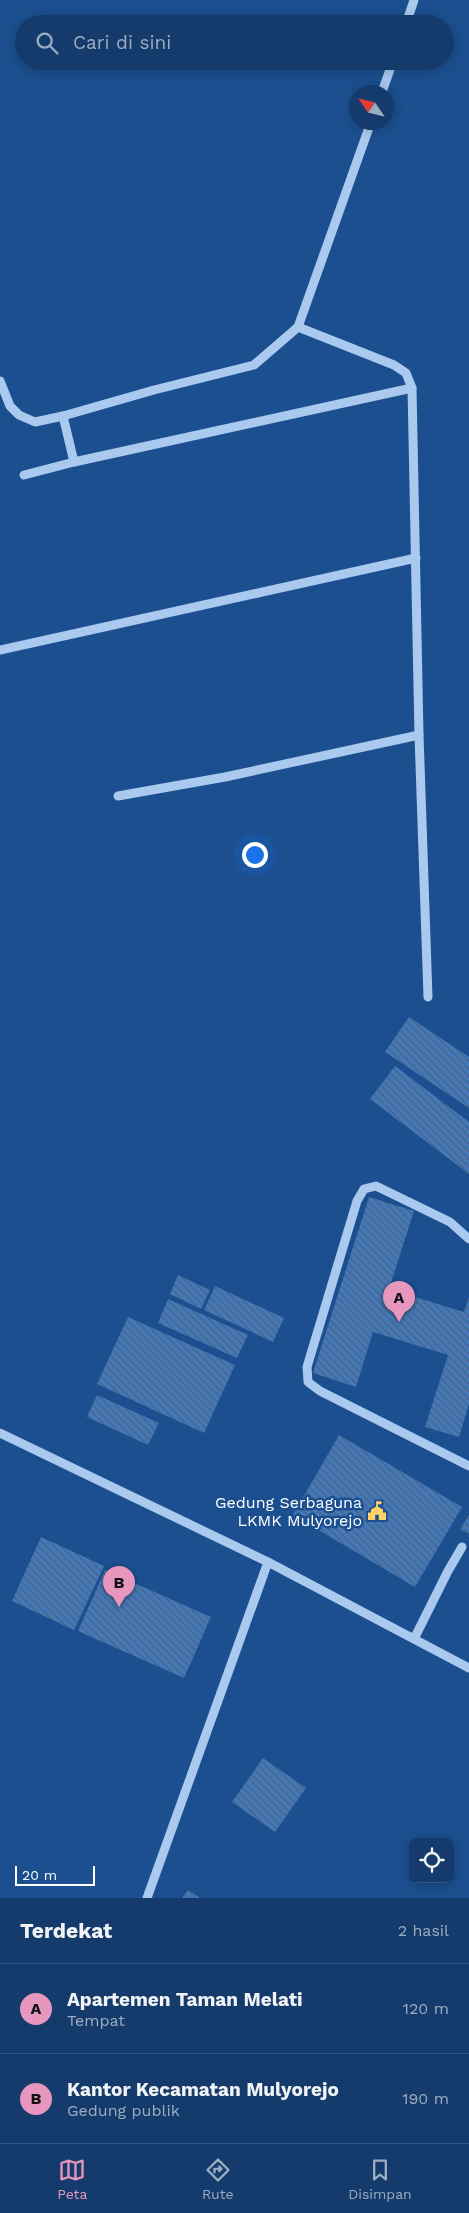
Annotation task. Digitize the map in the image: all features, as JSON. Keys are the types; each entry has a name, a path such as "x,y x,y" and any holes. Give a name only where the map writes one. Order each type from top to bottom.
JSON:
{"street":[{"path":"409,15 414,0"},
{"path":"384,85 390,70"},
{"path":"0,381 10,406 20,415 35,422 254,365 298,327 368,130"},
{"path":"298,327 394,364 406,372 412,388 419,735 428,997"},
{"path":"24,475 74,462 412,388"},
{"path":"63,416 74,462"},
{"path":"0,650 416,558"},
{"path":"118,796 225,777 419,735"},
{"path":"469,1238 450,1222 376,1186 364,1189 357,1201 307,1367 308,1382 320,1391 469,1466"},
{"path":"0,1434 268,1562 469,1668"},
{"path":"414,1639 462,1547"},
{"path":"146,1898 268,1562"}],"building":[{"path":"409,1017 469,1057 469,1108 385,1052"},
{"path":"395,1066 469,1122 469,1174 370,1099"},
{"path":"369,1197 414,1211 389,1289 464,1312 469,1297 469,1404 459,1437 425,1427 448,1355 373,1332 356,1387 313,1373"},
{"path":"178,1275 210,1290 201,1309 170,1294"},
{"path":"215,1286 284,1318 273,1342 204,1310"},
{"path":"168,1299 248,1335 237,1358 158,1323"},
{"path":"128,1317 235,1365 204,1433 97,1384"},
{"path":"97,1395 159,1423 148,1445 87,1417"},
{"name":"Gedung Serbaguna LKMK Mulyorejo","path":"339,1435 462,1507 415,1587 293,1515"},
{"path":"469,1515 469,1534 460,1529"},
{"path":"41,1537 104,1566 74,1630 12,1601"},
{"path":"105,1570 211,1617 184,1678 78,1631"},
{"path":"263,1758 306,1788 275,1832 232,1802"},
{"path":"188,1890 200,1898 182,1898"}],"place":[{"name":"Apartemen Taman Melati","path":"399,1322"},
{"name":"Gedung Serbaguna LKMK Mulyorejo","path":"377,1511"},
{"name":"Kantor Kecamatan Mulyorejo","path":"119,1607"}]}
